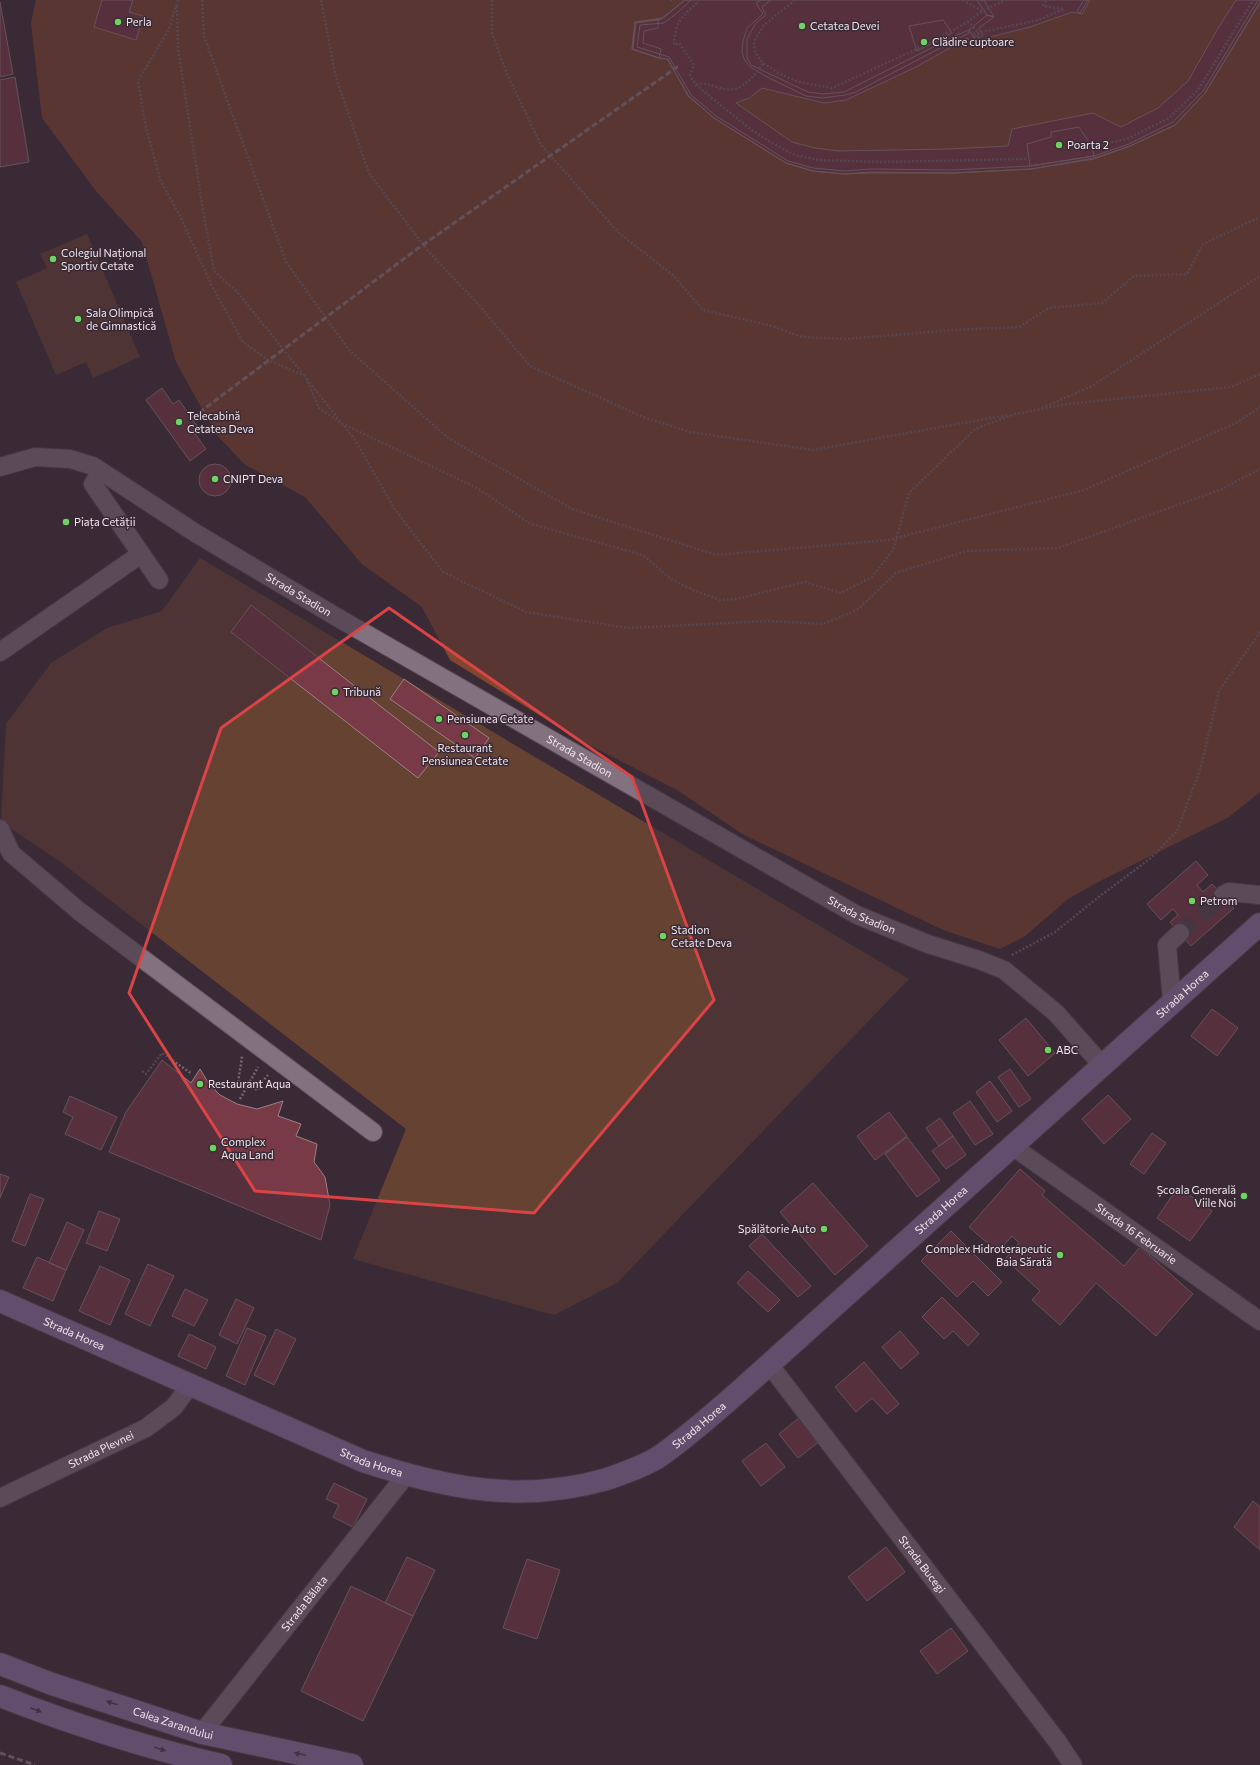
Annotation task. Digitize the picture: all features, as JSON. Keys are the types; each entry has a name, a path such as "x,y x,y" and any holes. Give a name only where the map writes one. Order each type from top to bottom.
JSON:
{"main road":[{"name":"Strada Horea","path":"0,1301 362,1461 406,1475 451,1486 518,1492 554,1490 590,1484 627,1473 656,1458 682,1440 769,1364 1260,924"},
{"name":"Calea Zarandului","path":"0,1664 52,1684 202,1733 352,1765"},
{"path":"0,1696 40,1712 180,1761 221,1765"}],"street":[{"name":"Strada Stadion","path":"0,467 35,457 70,459 86,463 197,534 340,619 857,915 928,944 979,960 1004,970 1056,1013 1102,1065"},
{"path":"101,472 93,484 159,580"},
{"path":"0,652 141,554"},
{"path":"0,829 11,853 79,911 373,1132"},
{"path":"1223,895 1229,892 1260,895"},
{"path":"1172,1002 1168,945 1180,933"},
{"name":"Strada 16 Februarie","path":"1012,1146 1260,1321"},
{"name":"Strada Bucegi","path":"769,1364 1052,1735 1073,1765"},
{"name":"Strada Plevnei","path":"0,1498 146,1428 162,1418 174,1407 185,1392 188,1383"},
{"name":"Strada Bălata","path":"202,1733 406,1475"}],"path":[{"path":"178,0 168,31 138,81 146,128 160,182 179,214 212,286 243,342 268,360 305,376 319,408 343,424 477,488 531,524 643,555 671,580 720,600 736,599 805,582 841,593 872,577 893,550 910,493 975,429 1015,414"},
{"path":"202,0 204,36 286,262 349,350 448,438 572,509 716,555 897,538 1084,490 1236,423 1260,407"},
{"path":"321,0 336,78 369,173 428,251 478,304 530,366 643,417 690,432 813,450 1067,404 1231,387 1260,374"},
{"path":"492,0 492,33 507,74 541,145 619,233 674,276 703,310 772,326 802,337 846,338 1019,327 1048,308 1102,303 1134,276 1187,274 1203,244 1260,217"},
{"path":"700,0 676,24 674,45 679,43 694,65 690,75 696,85 732,115 772,143 795,154 819,160 881,162 1030,159"},
{"path":"795,0 764,25 754,41 755,52 763,63 780,74 799,82 832,88 917,49 968,21 982,11 1006,0"},
{"path":"963,0 982,11"},
{"path":"968,21 974,29 977,32 980,35 976,38 974,34 978,33 983,32 996,31 1019,23 1039,20 1064,9 1043,6 1046,0"},
{"path":"1092,147 1127,139 1169,118 1198,90 1253,0"},
{"path":"177,4 178,49 202,210 214,271 238,293 343,424 355,440 394,508 443,572 526,612 628,628 768,621 823,624 857,610 896,573 967,551 1058,548 1222,489 1260,469"},
{"path":"696,85 704,82 729,90 741,86 754,77 763,63"},
{"path":"1037,410 1092,386 1260,276"},
{"path":"979,960 1006,959 1055,932 1151,858 1177,831 1200,770 1219,691 1260,632"},
{"path":"142,1071 146,1074 162,1053 192,1074"},
{"path":"239,1056 242,1058 238,1082 247,1087 258,1090"},
{"path":"240,1100 247,1087"}],"highlighted area":[{"path":"389,608 632,777 714,1000 534,1213 255,1191 129,993 221,728"}],"shaded area":[{"path":"36,0 1260,0 1260,792 1229,817 1102,880 1068,899 1025,936 1000,949 943,930 744,835 677,790 578,739 450,660 422,607 362,564 305,497 244,464 216,434 176,362 142,242 96,191 42,118 31,23"},
{"name":"Sala Olimpică de Gimnastică","path":"87,234 140,357 93,378 86,362 56,375 16,282 47,268 40,254"},
{"path":"200,558 909,979 617,1283 554,1315 353,1259 406,1129 62,863 1,822 6,724 51,663 107,628 162,611"}],"building":[{"name":"Perla","path":"102,0 133,0 129,12 143,16 136,40 94,27"},
{"path":"685,0 1090,0 1082,14 1072,12 1030,27 990,37 975,45 967,38 916,67 846,100 824,103 762,88 749,98 736,103 792,142 815,148 839,151 948,149 1008,146 1012,129 1093,113 1121,127 1158,108 1188,81 1236,0 1260,0 1260,3 1205,93 1175,125 1130,146 1094,159 1031,169 953,173 844,174 813,171 786,163 714,118 688,96 668,59 659,58 632,49 635,22 662,18"},
{"path":"685,0 691,0 664,23 640,25 637,47 669,57 691,95 716,116 788,161 813,168 845,171 871,169 952,170 1030,166 1094,156 1129,144 1173,122 1203,91 1258,0 1260,0 1260,2 1205,93 1175,125 1130,146 1094,158 1031,169 953,173 870,172 844,174 813,171 786,163 714,118 689,96 667,59 659,58 632,49 635,22 662,19"},
{"path":"761,0 771,0 762,7 766,15 756,23 747,39 747,58 751,65 808,92 823,94 844,92 957,35 969,30 969,33 856,92 823,98 806,96 750,67 744,59 742,51 743,41 747,28 763,14 756,3"},
{"path":"977,0 984,0 994,17 987,15"},
{"path":"1084,0 1088,0 1080,13 1077,11"},
{"path":"0,2 13,74 0,77"},
{"path":"987,15 994,17 979,28 983,35 976,41 969,30"},
{"path":"658,20 658,28 644,31 643,43 661,49 659,58 633,49 636,23"},
{"name":"Clădire cuptoare","path":"943,20 952,33 917,51 909,26"},
{"path":"15,77 29,162 0,167 0,80"},
{"name":"Poarta 2","path":"1079,127 1092,147 1094,156 1030,166 1027,144 1051,137 1051,132"},
{"name":"Telecabină Cetatea Deva","path":"162,388 173,404 179,400 198,427 193,431 206,449 190,461 146,400"},
{"name":"CNIPT Deva","path":"215,464 226,469 231,480 226,491 215,496 204,491 199,480 204,469"},
{"name":"Tribună","path":"251,605 439,752 418,778 231,632"},
{"name":"Pensiunea Cetate","path":"404,679 489,738 475,758 390,699"},
{"path":"1196,861 1208,875 1197,885 1203,892 1212,884 1234,908 1191,946 1170,922 1178,915 1173,909 1161,920 1147,904"},
{"path":"1212,1009 1238,1028 1217,1056 1191,1036"},
{"path":"1026,1018 1055,1053 1028,1076 999,1040"},
{"name":"Complex Aqua Land","path":"162,1060 191,1083 200,1069 209,1084 220,1095 237,1104 257,1109 283,1101 278,1116 301,1124 296,1136 317,1144 314,1162 325,1177 330,1205 321,1240 109,1152 126,1112"},
{"path":"1010,1069 1031,1099 1019,1107 998,1077"},
{"path":"990,1081 1012,1111 997,1122 976,1092"},
{"path":"1108,1095 1131,1119 1104,1144 1082,1119"},
{"path":"70,1096 117,1117 101,1150 65,1134 73,1117 63,1112"},
{"path":"970,1101 993,1134 975,1145 953,1113"},
{"path":"889,1112 907,1136 875,1160 857,1136"},
{"path":"940,1118 953,1136 939,1146 926,1128"},
{"path":"1152,1133 1166,1143 1144,1174 1130,1164"},
{"path":"953,1136 966,1155 946,1169 932,1151"},
{"path":"907,1137 940,1180 917,1197 885,1154"},
{"name":"Complex Hidroterapeutic Baia Sărată","path":"1020,1169 1045,1191 1042,1195 1124,1266 1140,1247 1193,1294 1156,1336 1096,1283 1060,1325 1032,1300 1040,1291 1005,1259 1019,1243 1012,1236 998,1252 969,1227"},
{"path":"0,1174 9,1177 0,1198"},
{"name":"Spălătorie Auto","path":"813,1183 868,1246 835,1275 780,1212"},
{"path":"1178,1187 1212,1211 1190,1241 1157,1218"},
{"path":"30,1194 44,1199 25,1246 12,1241"},
{"path":"99,1211 120,1219 107,1251 86,1243"},
{"path":"67,1222 84,1230 66,1270 49,1263"},
{"path":"951,1231 1002,1282 988,1296 973,1281 957,1297 921,1261"},
{"path":"762,1234 811,1286 798,1297 749,1246"},
{"path":"37,1257 66,1270 53,1301 23,1288"},
{"path":"148,1264 174,1276 150,1326 125,1314"},
{"path":"100,1266 130,1280 110,1325 79,1311"},
{"path":"748,1271 780,1300 768,1312 737,1283"},
{"path":"185,1289 208,1300 194,1326 172,1316"},
{"path":"942,1297 979,1334 968,1346 953,1331 944,1339 922,1317"},
{"path":"236,1299 254,1308 237,1344 219,1335"},
{"path":"247,1328 266,1336 245,1385 226,1376"},
{"path":"276,1329 296,1339 274,1385 254,1375"},
{"path":"900,1331 919,1353 901,1369 882,1347"},
{"path":"189,1334 216,1347 206,1369 178,1356"},
{"path":"864,1362 899,1404 887,1414 872,1398 856,1412 835,1387"},
{"path":"800,1417 820,1441 798,1458 779,1434"},
{"path":"766,1443 785,1467 761,1486 742,1461"},
{"path":"334,1483 367,1499 353,1527 333,1517 339,1505 326,1499"},
{"path":"1253,1501 1260,1507 1260,1550 1234,1527"},
{"path":"886,1547 905,1572 867,1601 848,1577"},
{"path":"407,1557 435,1570 413,1616 385,1603"},
{"path":"527,1559 560,1570 537,1639 503,1628"},
{"path":"351,1586 413,1616 363,1721 301,1691"},
{"path":"951,1628 968,1651 937,1674 920,1651"}],"tunnel":[{"path":"1180,933 1223,895"}],"railway":[{"path":"192,418 417,249 680,65"},
{"path":"0,1753 35,1765"}],"place":[{"name":"Perla","path":"118,22"},
{"name":"Cetatea Devei","path":"802,26"},
{"name":"Clădire cuptoare","path":"924,42"},
{"name":"Poarta 2","path":"1059,145"},
{"name":"Colegiul Național Sportiv Cetate","path":"53,259"},
{"name":"Sala Olimpică de Gimnastică","path":"78,319"},
{"name":"Telecabină Cetatea Deva","path":"179,422"},
{"name":"CNIPT Deva","path":"215,479"},
{"name":"Piața Cetății","path":"66,522"},
{"name":"Tribună","path":"335,692"},
{"name":"Pensiunea Cetate","path":"439,719"},
{"name":"Restaurant Pensiunea Cetate","path":"465,735"},
{"name":"Petrom","path":"1192,901"},
{"name":"Stadion Cetate Deva","path":"663,936"},
{"name":"ABC","path":"1048,1050"},
{"name":"Restaurant Aqua","path":"200,1084"},
{"name":"Complex Aqua Land","path":"213,1148"},
{"name":"Școala Generală Viile Noi","path":"1244,1196"},
{"name":"Spălătorie Auto","path":"824,1229"},
{"name":"Complex Hidroterapeutic Baia Sărată","path":"1060,1255"}]}
